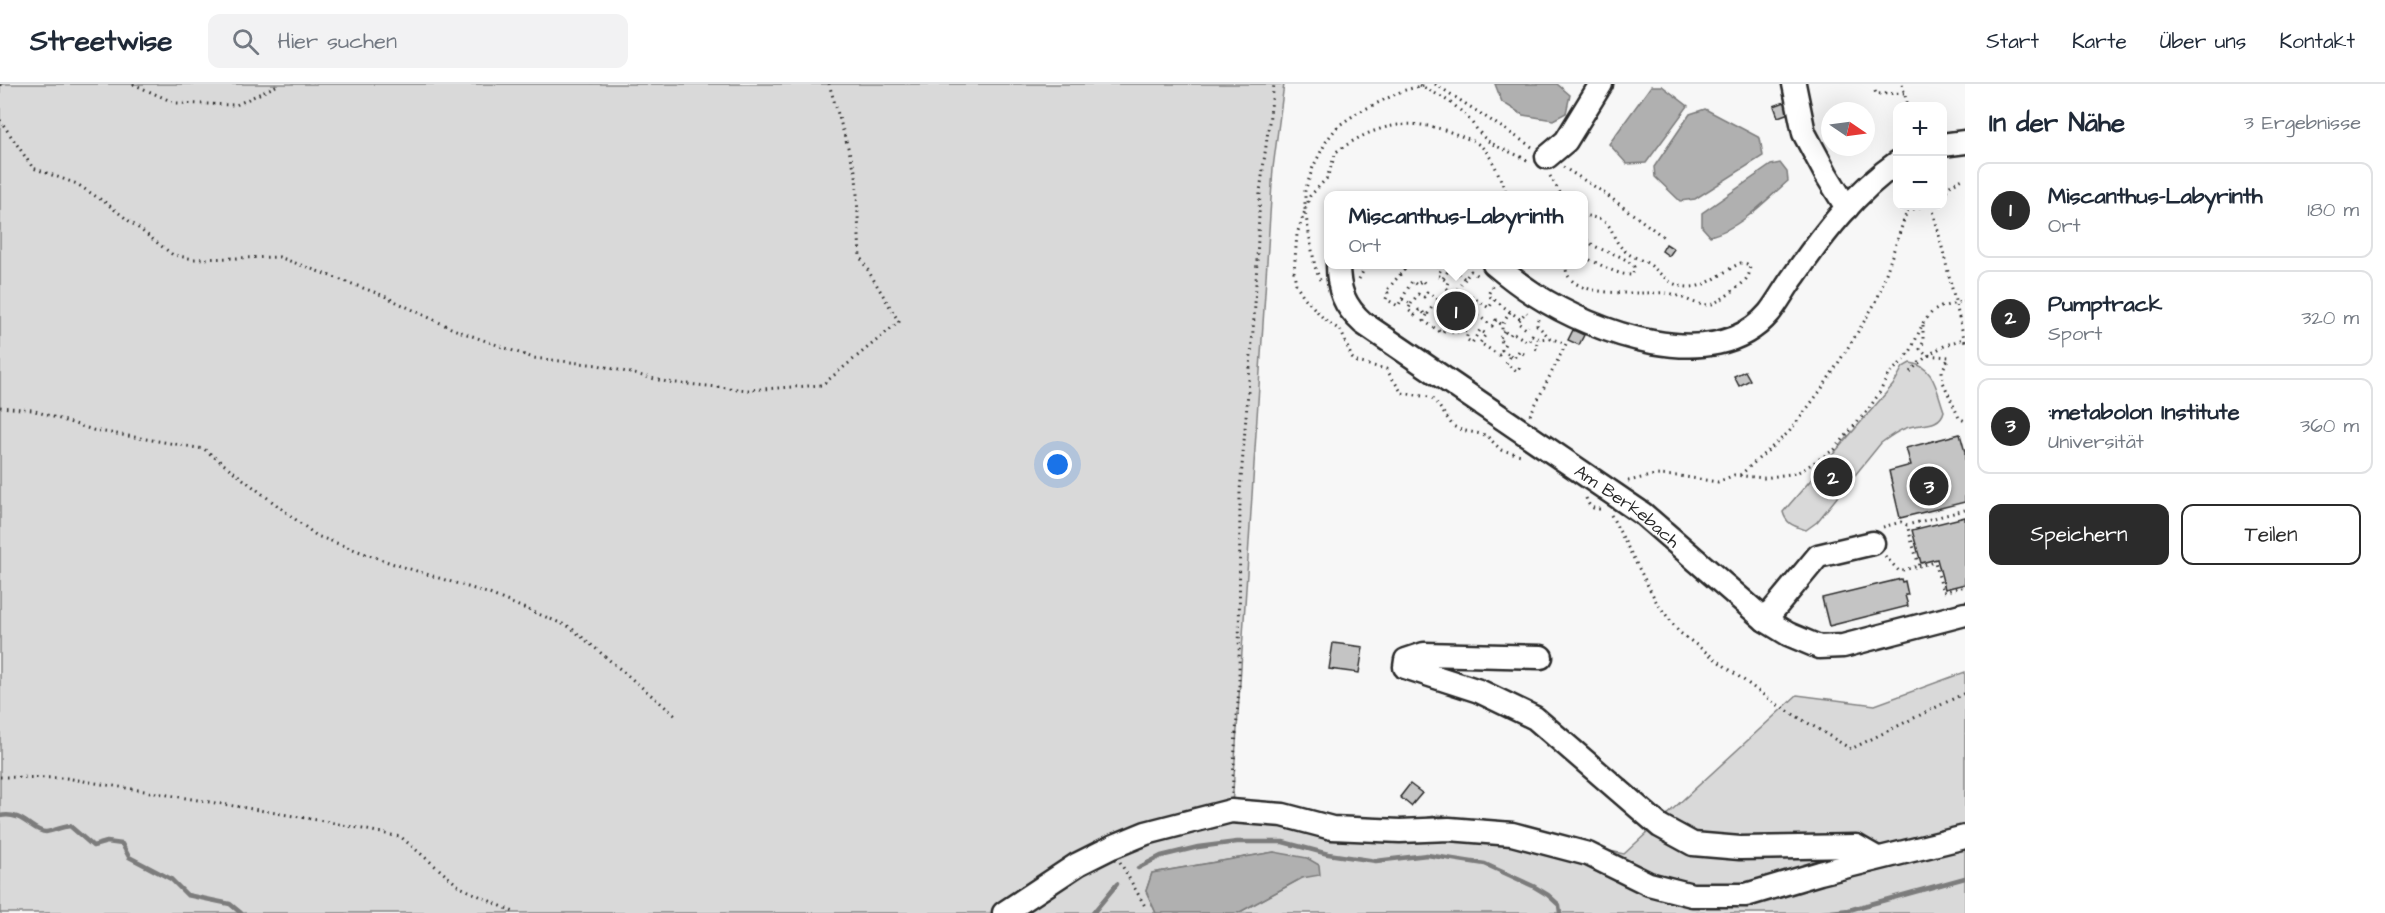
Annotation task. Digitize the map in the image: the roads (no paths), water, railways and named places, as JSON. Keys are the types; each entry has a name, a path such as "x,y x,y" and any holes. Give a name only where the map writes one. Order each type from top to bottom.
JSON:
{"lane":[{"path":"1542,165 1566,141 1601,84"},
{"path":"1794,84 1804,133 1848,208"},
{"path":"1947,145 1965,142"},
{"path":"1501,269 1534,294 1561,310 1610,331 1653,342 1710,345 1743,334 1762,320 1821,240 1868,184 1893,166"},
{"name":"Am Berkebach","path":"1338,269 1340,291 1353,314 1374,331 1643,513 1765,620 1788,634 1819,647 1843,646 1965,614"},
{"path":"1340,291 1353,269"},
{"path":"1765,620 1818,556 1873,543"},
{"path":"1541,657 1424,654 1406,660 1405,667 1479,692 1535,718 1660,826 1694,844 1740,848 1856,846 1877,858"},
{"path":"1004,913 1078,864 1112,847 1146,833 1231,811 1283,815 1332,828 1400,831 1449,829 1512,834 1588,854 1649,884 1692,895 1746,895 1877,858 1965,837"}],"waterway":[{"path":"0,816 15,816 36,829 46,832 70,826 93,846 107,842 122,844 129,857 171,879 187,895 230,904 241,913"},
{"path":"1138,868 1161,856 1198,847 1237,842 1283,842 1328,854 1376,861 1427,855 1485,864 1548,895 1559,905 1560,913"},
{"path":"1822,913 1849,910 1965,878"},
{"path":"1093,913 1117,884"}],"place":[{"name":"Miscanthus-Labyrinth","path":"1456,311"},
{"name":"Pumptrack","path":"1833,477"},
{"name":":metabolon Institute","path":"1929,486"}]}
